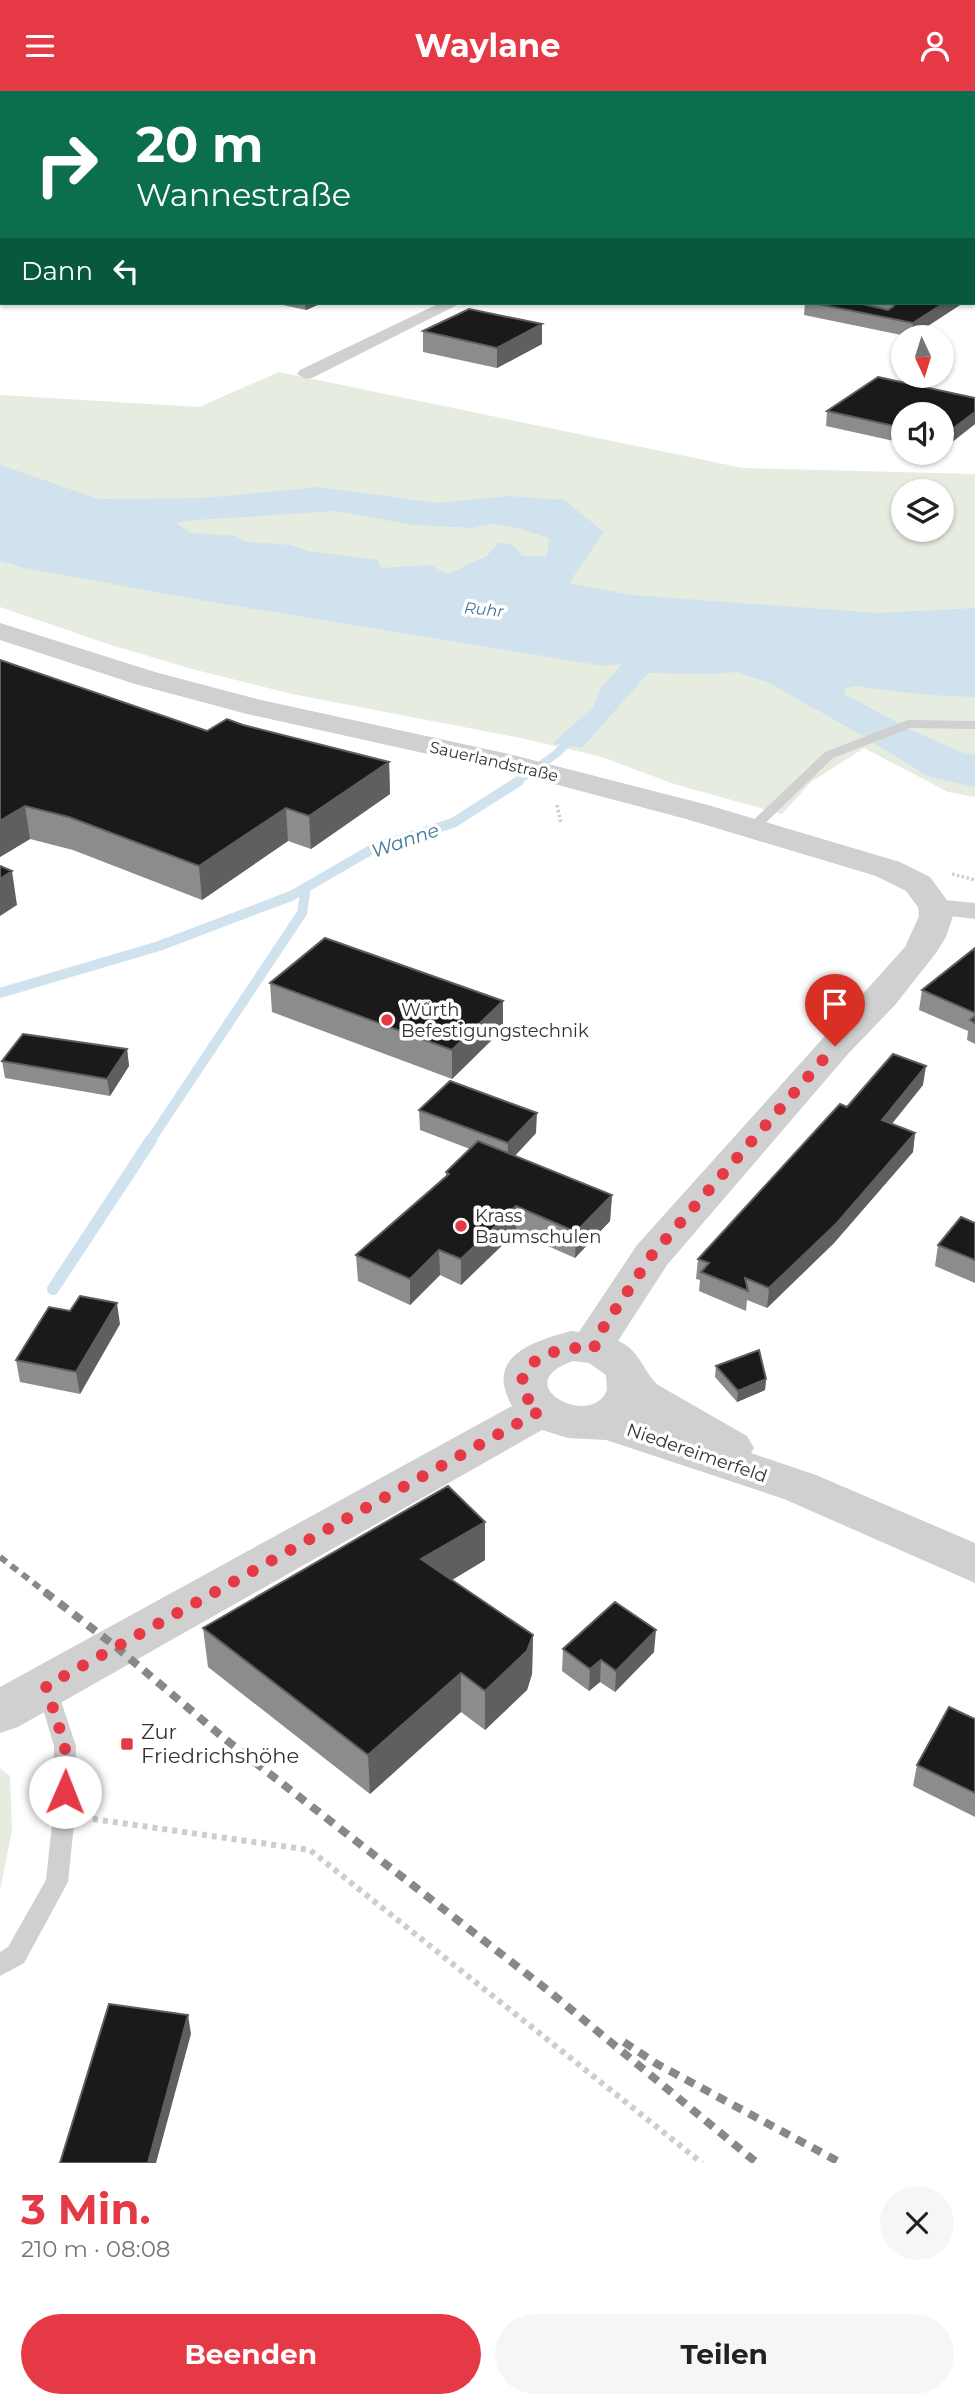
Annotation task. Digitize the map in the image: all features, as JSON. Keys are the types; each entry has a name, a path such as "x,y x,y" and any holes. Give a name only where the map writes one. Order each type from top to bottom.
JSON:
{"street":[{"path":"306,375 449,305"},
{"name":"Sauerlandstraße","path":"0,631 145,678 257,708 513,764 697,812 904,875 918,884 935,907"},
{"path":"594,1349 597,1337 652,1255 919,953 934,926 935,907 975,911"},
{"path":"571,1346 594,1349 620,1362 629,1374 631,1385 629,1398 621,1408 594,1421 560,1420 540,1411 525,1393 523,1380 528,1367 539,1357 571,1346"},
{"name":"Niedereimerfeld","path":"631,1385 642,1396 800,1487"},
{"path":"0,1712 540,1411"},
{"name":"Niedereimerfeld","path":"594,1421 800,1487 975,1564"}],"lane":[{"path":"751,829 818,762 856,743 908,724 975,725"},
{"path":"0,1965 16,1955 57,1882 64,1815 65,1746 46,1686"}],"path":[{"path":"64,1815 310,1850 702,2163"}],"shaded area":[{"path":"279,372 743,468 975,474 975,797 948,792 864,748 811,782 782,814 674,784 602,757 521,738 292,694 192,669 0,607 0,395 199,407"},
{"path":"0,1768 10,1776 12,1830 0,1891"}],"water":[{"name":"Ruhr","path":"0,465 99,499 205,498 317,487 438,503 507,496 564,500 604,532 569,583 631,595 878,613 975,608 975,697 928,695 855,686 846,688 844,694 902,725 867,738 769,683 737,672 648,673 582,748 553,743 593,707 600,689 622,664 604,666 194,599 0,561","holes":["336,511 413,525 473,528 491,524 517,528 549,538 547,556 523,556 511,544 498,543 487,556 448,574 430,565 381,568 378,560 308,551 291,545 245,542 236,536 191,533 176,523"]},
{"path":"904,727 961,752 975,755 975,787 927,776 869,740"}],"building":[{"path":"823,305 867,305 888,310 894,305 941,305 913,323"},
{"path":"469,309 542,324 497,348 423,331"},
{"path":"878,377 891,380 891,389 933,389 975,398 975,412 954,428 954,402 891,402 891,425 827,411"},
{"path":"0,660 207,731 227,719 389,762 309,816 286,808 199,866 69,817 25,806 0,821"},
{"path":"0,866 12,871 0,879"},
{"path":"325,938 503,1001 452,1050 270,983"},
{"path":"975,948 975,1013 922,990"},
{"path":"23,1034 127,1049 107,1079 2,1061"},
{"path":"893,1054 926,1066 882,1120 915,1133 837,1223 769,1288 745,1278 748,1291 701,1272 709,1263 698,1259 840,1104 847,1107"},
{"path":"450,1081 537,1113 508,1143 419,1110"},
{"path":"478,1141 612,1195 576,1232 516,1206 461,1259 439,1250 410,1279 356,1255 449,1174 446,1172"},
{"path":"961,1217 975,1223 975,1260 938,1245"},
{"path":"80,1296 117,1303 76,1372 16,1360 49,1307 70,1311"},
{"path":"759,1350 766,1379 738,1391 716,1366"},
{"path":"448,1486 485,1522 421,1559 533,1635 527,1651 485,1691 461,1673 368,1755 203,1628"},
{"path":"615,1602 656,1630 616,1671 601,1660 590,1669 563,1649"},
{"path":"949,1707 975,1719 975,1793 917,1765"},
{"path":"109,2004 188,2015 148,2163 60,2163"}],"waterway":[{"name":"Wanne","path":"517,782 556,754 574,737"},
{"name":"Wanne","path":"306,887 376,847 453,823 519,781"},
{"name":"Wanne","path":"0,993 159,946 291,896 306,887"},
{"path":"150,1141 302,913 306,887"},
{"path":"53,1289 151,1140"}],"railway":[{"path":"0,1557 48,1594"},
{"path":"45,1592 115,1646 225,1739 550,1992 757,2163"},
{"path":"624,2042 657,2064 841,2163"}],"place":[{"name":"Würth Befestigungstechnik","path":"387,1020"},
{"name":"Krass Baumschulen","path":"461,1226"},
{"name":"Zur Friedrichshöhe","path":"127,1744"}],"route":[{"path":"65,1792 65,1746 46,1686 540,1411 525,1393 523,1380 528,1367 539,1357 554,1350 571,1346 594,1349 597,1337 652,1255 835,1046"}]}
